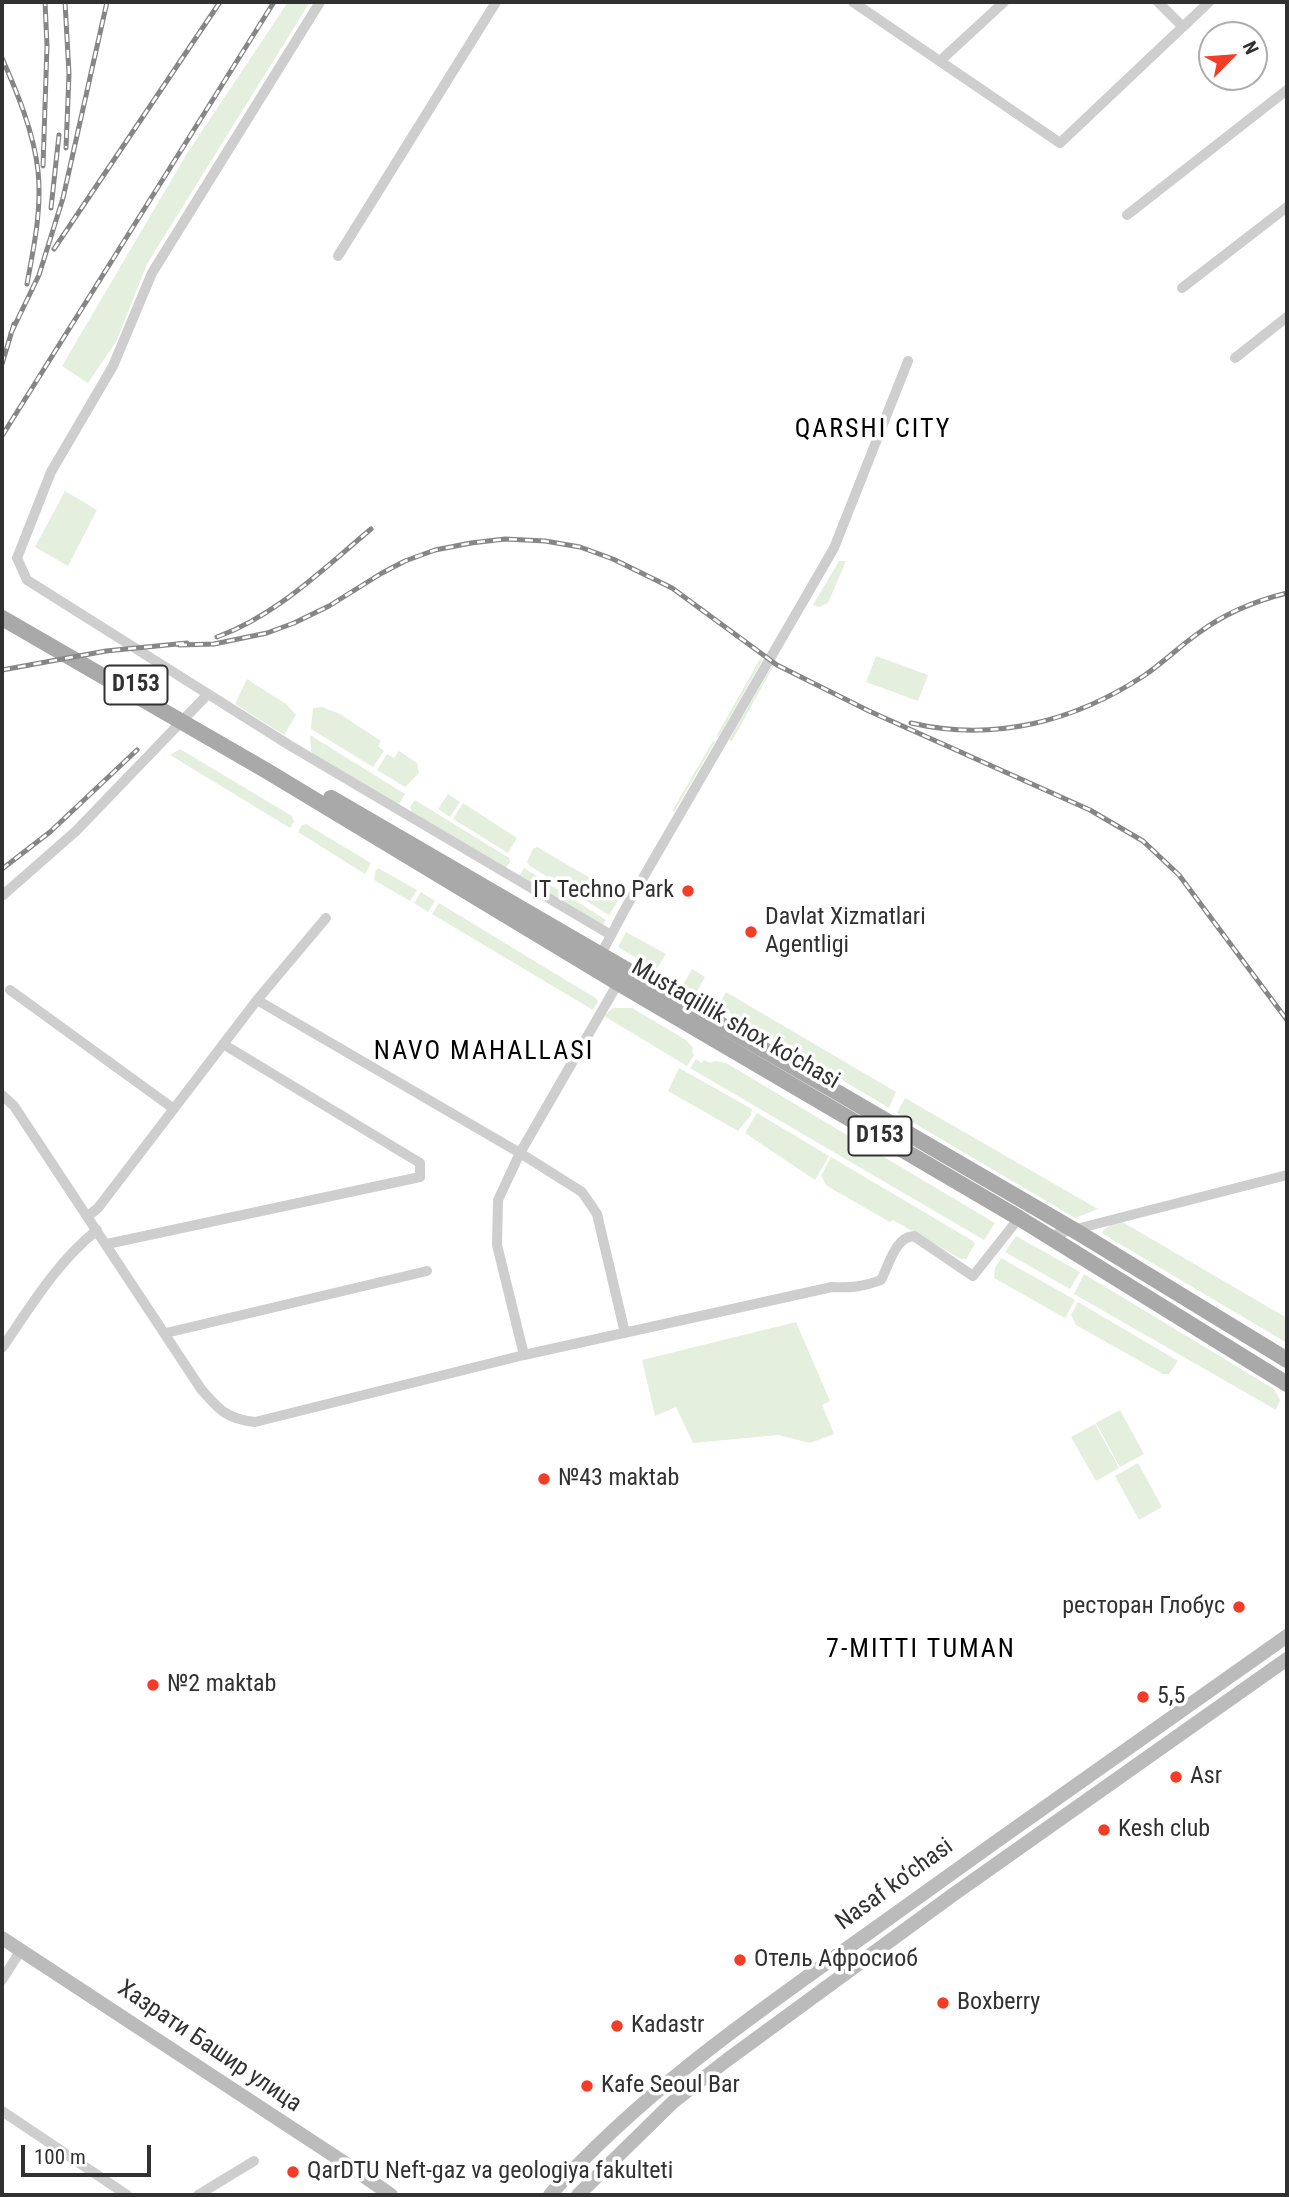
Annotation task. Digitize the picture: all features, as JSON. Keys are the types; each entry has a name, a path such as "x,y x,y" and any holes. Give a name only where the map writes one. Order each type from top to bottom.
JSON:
{"main road":[{"name":"D153","path":"2,607 269,767"},
{"name":"D153","path":"2,618 269,767"},
{"name":"Mustaqillik shox ko'chasi","path":"269,767 486,896 618,983 1019,1218 1287,1384"},
{"name":"Mustaqillik shox ko'chasi","path":"486,896 601,954 1074,1230 1287,1360"},
{"path":"1019,1218 1029,1204"},
{"name":"Nasaf ko‘chasi","path":"550,2195 569,2173 655,2091 719,2041 984,1849 1287,1636"},
{"name":"Nasaf ko‘chasi","path":"578,2195 673,2102 727,2060 954,1894 1287,1659"},
{"name":"Хазрати Башир улица","path":"2,1938 391,2195"}],"street":[{"path":"320,2 152,273 113,366 51,472 17,558 27,580 207,695 611,936"},
{"path":"338,256 496,2"},
{"path":"853,2 1060,143 1209,2"},
{"path":"940,61 1004,2"},
{"path":"1158,2 1182,27"},
{"path":"1127,215 1287,90"},
{"path":"1182,288 1287,207"},
{"path":"1235,358 1287,317"},
{"path":"601,954 834,548 908,361"},
{"path":"2,896 76,831 207,695"},
{"path":"88,1216 98,1208 257,1000 326,918"},
{"path":"524,1355 497,1245 498,1200 520,1153 618,983"},
{"path":"10,990 174,1109"},
{"path":"257,1000 582,1192 597,1213 625,1333"},
{"path":"107,1244 420,1177 420,1163 223,1044"},
{"path":"2,1095 15,1106 201,1389 219,1411 238,1420 255,1422 524,1355 832,1287 856,1288 870,1285 881,1280 901,1240 908,1237 915,1236 973,1276 1019,1218"},
{"path":"1049,1236 1287,1175"},
{"path":"2,1348 56,1269 97,1230"},
{"path":"166,1333 427,1270"},
{"path":"2,1980 20,1950"},
{"path":"2,2111 127,2195"},
{"path":"198,2195 254,2161"}],"green space":[{"path":"288,2 310,2 147,264 116,342 88,383 62,366 186,155"},
{"path":"65,491 97,510 68,566 35,547"},
{"path":"839,561 846,561 828,603 819,607 813,605"},
{"path":"876,656 928,675 918,701 866,682"},
{"path":"760,659 762,661 719,736 717,735"},
{"path":"772,666 732,741 729,740"},
{"path":"247,679 286,704 296,715 284,735 235,704"},
{"path":"322,707 340,714 381,741 378,746 384,751 373,767 311,729 313,708"},
{"path":"310,735 405,794 400,803 394,803 316,758 311,751"},
{"path":"713,741 715,742 674,812 672,811"},
{"path":"180,749 292,816 294,822 290,828 170,755"},
{"path":"399,751 417,763 419,773 405,787 377,770 387,754 394,758"},
{"path":"448,794 460,802 450,817 438,809"},
{"path":"415,800 509,858 510,862 505,869 412,812 410,807"},
{"path":"463,803 517,838 508,853 453,819"},
{"path":"306,824 371,863 365,874 298,832 302,825"},
{"path":"537,847 621,896 609,915 530,866 527,862 533,849"},
{"path":"378,868 417,890 410,901 374,880"},
{"path":"524,868 606,920 602,926 519,876"},
{"path":"421,892 435,901 428,912 414,903"},
{"path":"439,903 597,999 593,1010 432,914"},
{"path":"626,932 666,954 656,970 618,947"},
{"path":"692,969 705,977 696,993 683,985"},
{"path":"726,992 896,1092 889,1108 718,1006"},
{"path":"613,1008 632,1008 686,1040 693,1048 694,1055 687,1066 604,1016"},
{"path":"696,1059 702,1063 704,1060 726,1063 995,1223 984,1240 690,1068"},
{"path":"679,1068 752,1109 751,1115 738,1131 668,1091"},
{"path":"905,1098 1098,1209 1075,1218 897,1113"},
{"path":"757,1113 829,1156 815,1180 745,1133"},
{"path":"831,1157 973,1241 975,1244 966,1259 961,1259 893,1220 890,1222 827,1186 821,1176"},
{"path":"1119,1220 1287,1318 1287,1343 1103,1234 1103,1230"},
{"path":"1016,1236 1080,1272 1070,1289 1005,1252"},
{"path":"1001,1258 1075,1300 1065,1318 994,1278 995,1268"},
{"path":"1084,1274 1274,1389 1280,1400 1276,1410 1074,1294"},
{"path":"1078,1302 1178,1361 1169,1374 1163,1374 1076,1325 1071,1315"},
{"path":"796,1322 830,1401 822,1405 834,1434 810,1443 778,1435 693,1443 676,1407 655,1416 642,1360"},
{"path":"1120,1410 1144,1454 1120,1467 1096,1423"},
{"path":"1095,1424 1119,1468 1096,1481 1071,1437"},
{"path":"1138,1463 1162,1507 1139,1520 1115,1476"}],"railway":[{"path":"43,166 47,46 45,2"},
{"path":"65,2 69,74 66,148"},
{"path":"11,333 39,275 63,198 107,2"},
{"path":"54,249 220,2"},
{"path":"2,436 274,2"},
{"path":"2,58 29,128 38,171 38,213 27,284"},
{"path":"51,208 59,135"},
{"path":"2,364 14,324"},
{"path":"217,637 239,628 279,604 371,529"},
{"path":"179,645 214,644 267,633 294,623 329,606 405,561 435,550 505,539 545,541 580,547 613,559 672,588 777,665 869,711 1090,810 1143,841 1179,875 1287,1020"},
{"path":"911,723 942,728 1003,729 1062,716 1090,705 1145,675 1220,619 1287,593"},
{"path":"2,670 106,651 187,643"},
{"path":"2,869 50,832 137,750"}],"place":[{"name":"IT Techno Park","path":"688,891"},
{"name":"Davlat Xizmatlari Agentligi","path":"751,932"},
{"name":"№43 maktab","path":"544,1479"},
{"name":"ресторан Глобус","path":"1239,1607"},
{"name":"№2 maktab","path":"153,1685"},
{"name":"5,5","path":"1143,1697"},
{"name":"Asr","path":"1176,1777"},
{"name":"Kesh club","path":"1104,1830"},
{"name":"Отель Афросиоб","path":"740,1960"},
{"name":"Boxberry","path":"943,2003"},
{"name":"Kadastr","path":"617,2026"},
{"name":"Kafe Seoul Bar","path":"587,2086"},
{"name":"QarDTU Neft-gaz va geologiya fakulteti","path":"293,2172"}],"district":[{"name":"QARSHI CITY","path":"873,430"},
{"name":"NAVO MAHALLASI","path":"484,1052"},
{"name":"7-MITTI TUMAN","path":"921,1650"}]}
